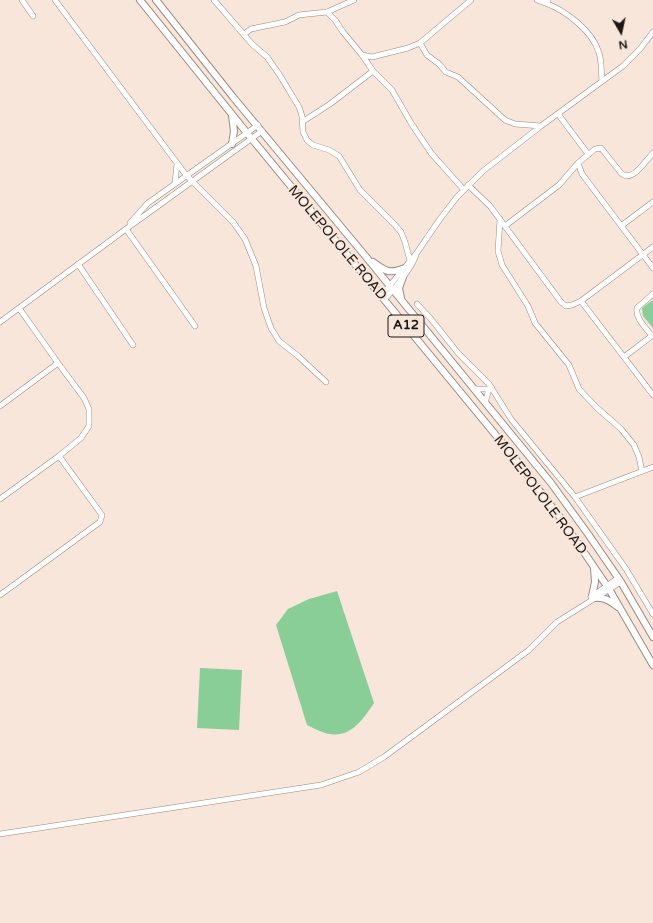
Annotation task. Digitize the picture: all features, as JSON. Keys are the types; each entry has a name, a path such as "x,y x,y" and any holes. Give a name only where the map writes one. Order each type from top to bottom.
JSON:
{"main road":[{"name":"MOLEPOLOLE ROAD","path":"140,0 231,114 531,479 562,520 608,587 653,665"},
{"name":"MOLEPOLOLE ROAD","path":"156,0 233,97 258,125 551,483 619,580 653,637"},
{"path":"231,114 234,126 232,144"},
{"path":"367,258 384,270 390,272 395,272 405,268"},
{"path":"403,277 399,292 403,303"},
{"path":"594,566 596,582 594,597 607,599 621,609"}],"street":[{"path":"22,0 33,16"},
{"path":"55,0 186,175 233,222 245,239 256,266 264,308 271,328 278,341 298,356 326,382"},
{"path":"214,0 267,58 278,74 299,107 303,132 307,140 313,145 329,150 340,156 360,190 401,232 410,261"},
{"path":"244,34 251,29 284,22 299,16 327,12 354,0"},
{"path":"362,55 372,57 379,56 420,43 471,0"},
{"path":"537,0 546,1 574,19 590,36 599,51 602,81"},
{"path":"327,12 335,20 373,71 392,90 411,123 431,153 464,190"},
{"path":"391,289 440,219 468,185 491,164 623,66 640,49 653,32"},
{"path":"420,43 427,55 446,72 458,77 505,120 515,124 541,126"},
{"path":"302,122 326,107 373,71"},
{"path":"558,114 588,154"},
{"path":"126,229 148,203 258,125"},
{"path":"0,322 262,131"},
{"path":"505,226 559,185 578,163 595,149 601,148 624,176 635,173 653,153"},
{"path":"225,149 230,154"},
{"path":"176,183 177,163"},
{"path":"578,163 582,174 653,268"},
{"path":"468,185 490,206 561,302 566,306 581,301 653,247"},
{"path":"621,226 653,202"},
{"path":"500,219 498,251 502,265 528,306 535,323 569,365 579,389 596,407 621,429 634,445 639,457 642,471"},
{"path":"126,229 195,326"},
{"path":"382,298 403,277 414,261 416,254"},
{"path":"78,264 133,345"},
{"path":"624,357 652,335 638,317 636,310 653,294"},
{"path":"581,301 624,357 651,388 653,395"},
{"path":"417,304 431,318 458,353 490,389 511,418 575,496 626,569 653,614"},
{"path":"0,499 81,438 89,426 89,409 84,398 19,308"},
{"path":"0,406 58,363"},
{"path":"474,389 490,389"},
{"path":"485,403 490,389"},
{"path":"0,595 100,522 102,515 59,456"},
{"path":"575,496 653,467"},
{"path":"0,834 322,785 360,772 384,757 500,672 528,650 557,622 619,580"}],"green space":[{"path":"653,300 653,328 643,316 642,308"},
{"path":"337,591 374,703 360,722 348,731 341,734 325,733 307,725 276,625 288,609 309,599"},
{"path":"200,668 242,670 239,730 197,728"}]}
